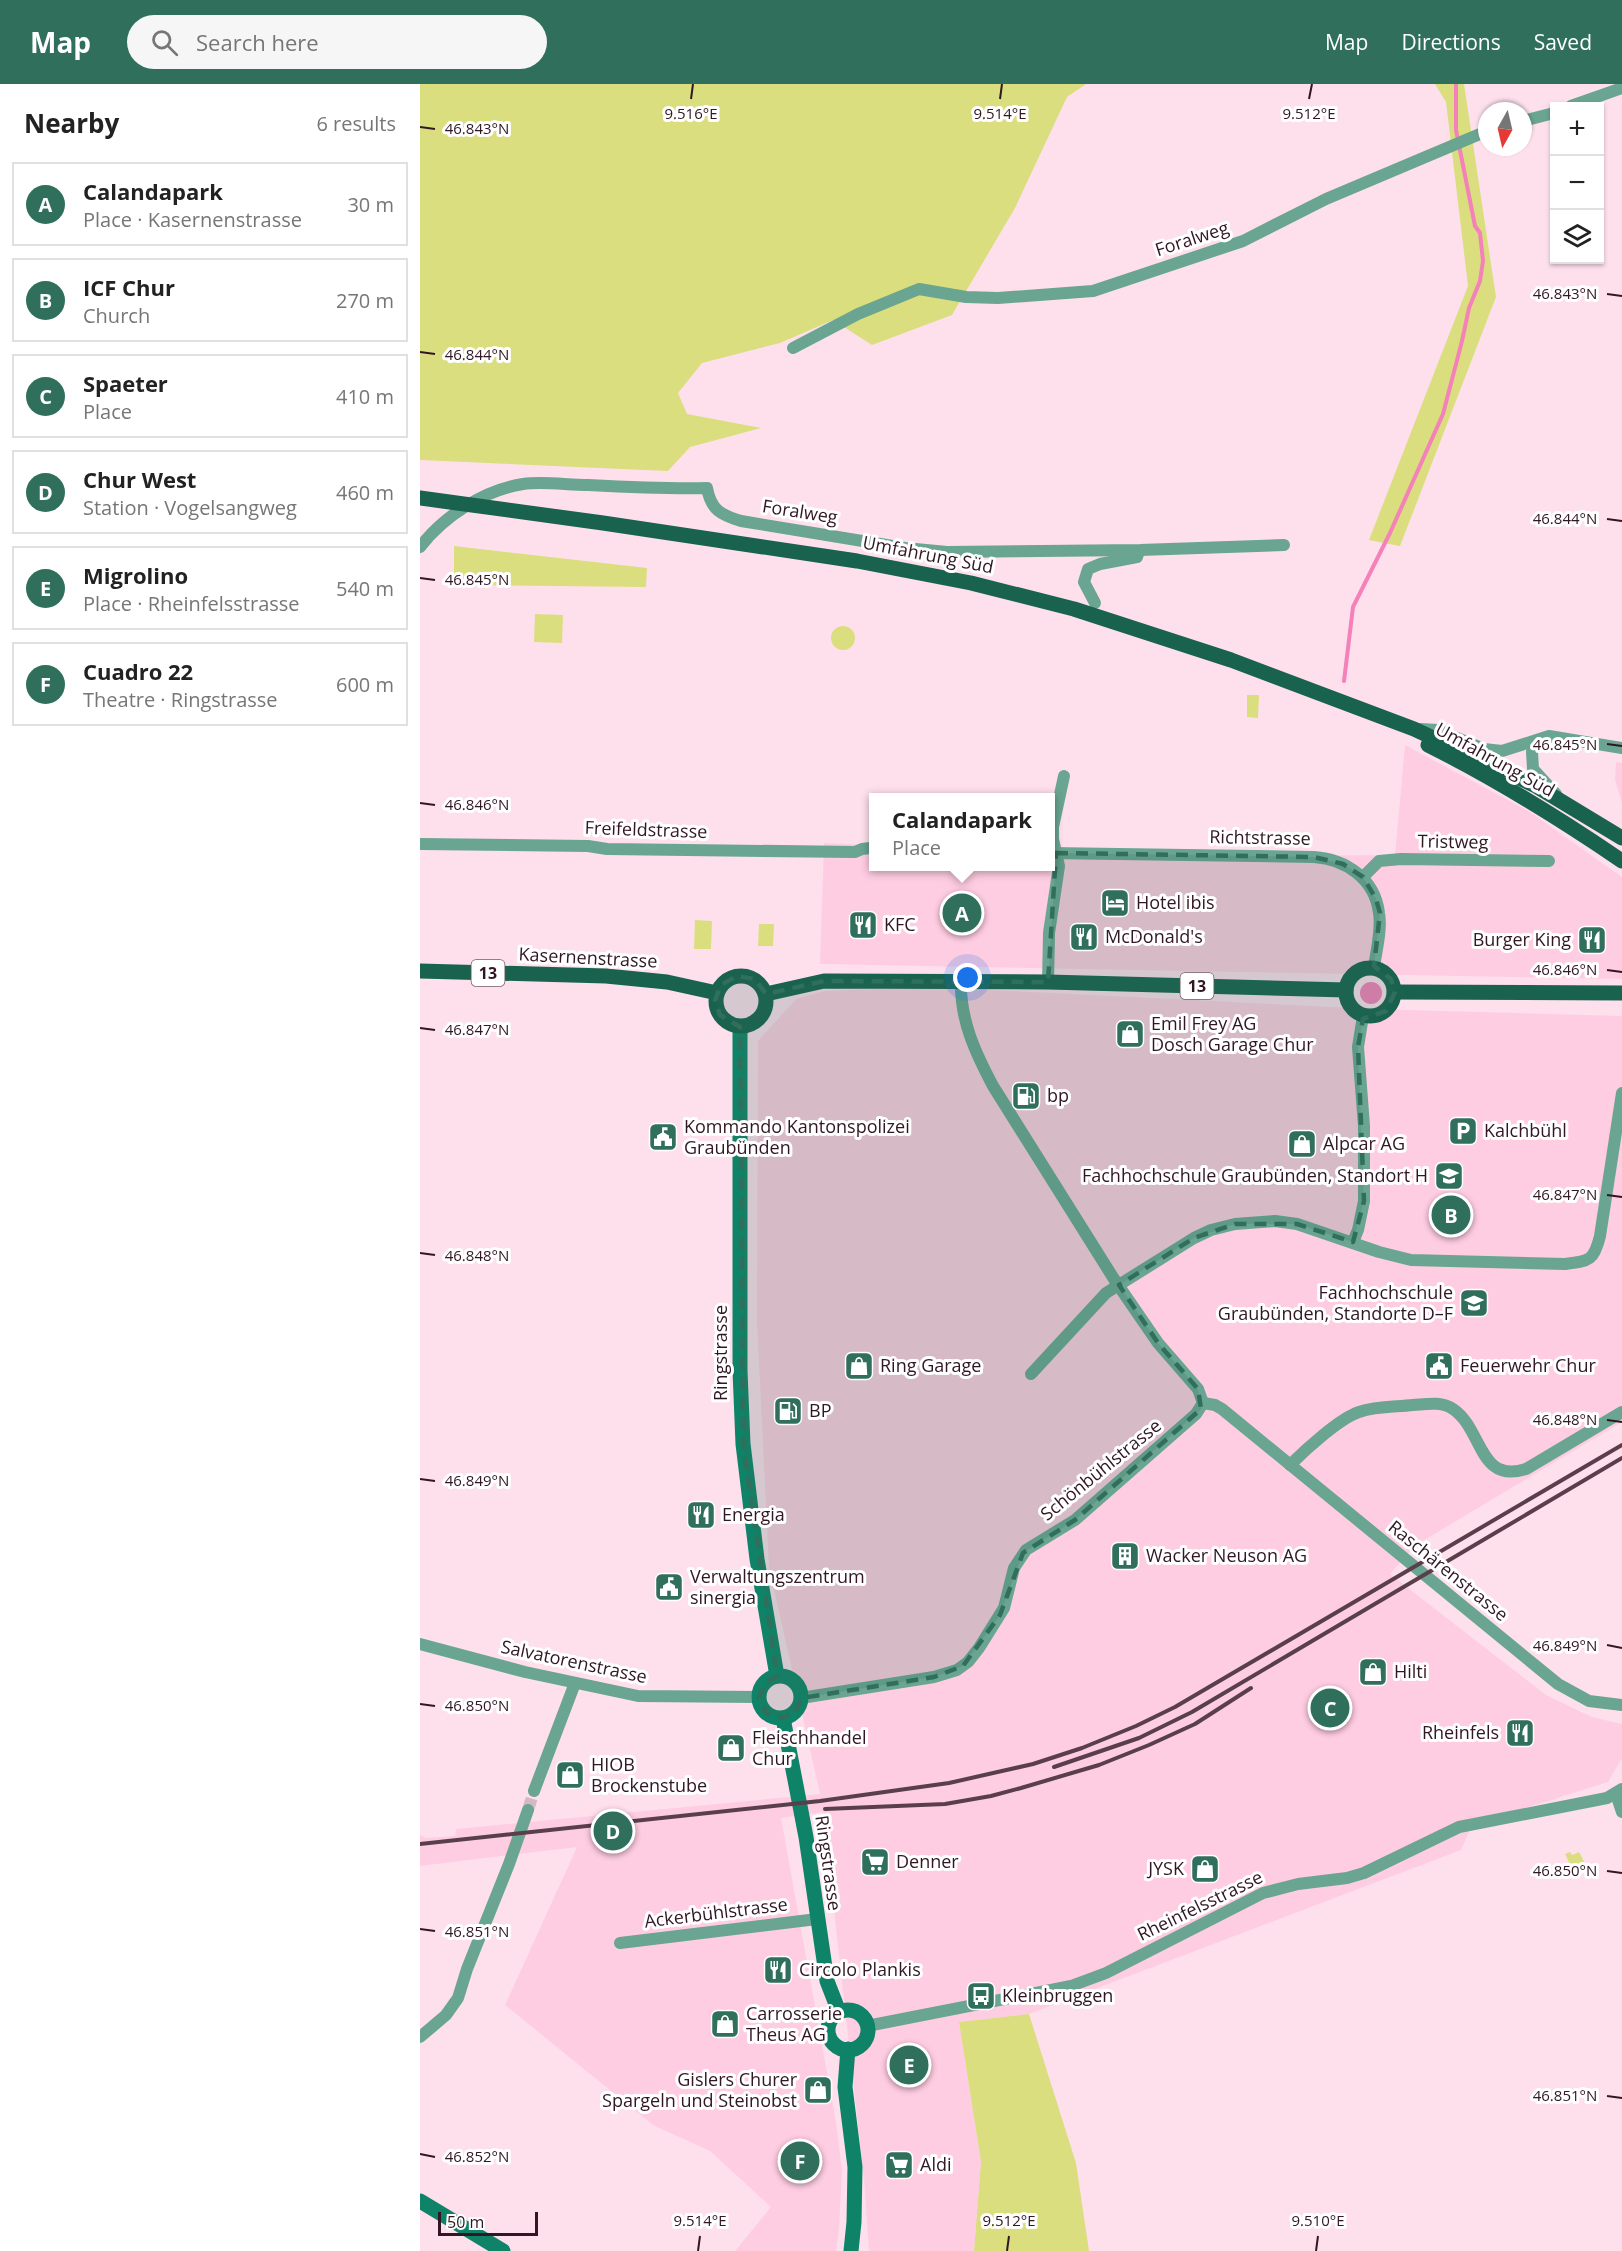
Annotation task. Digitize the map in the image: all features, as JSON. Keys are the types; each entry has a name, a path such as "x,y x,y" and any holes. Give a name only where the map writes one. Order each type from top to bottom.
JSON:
{"main road":[{"name":"Umfahrung Süd","path":"425,499 857,561 971,583 1110,619 1239,663 1414,729 1536,786 1622,838"},
{"name":"Umfahrung Süd","path":"1345,704 1474,768 1557,816 1622,861"},
{"path":"1374,968 1386,974 1394,985 1395,992 1391,1005 1386,1011 1371,1017 1363,1016 1350,1006 1346,990 1353,976 1359,971 1374,968"},
{"name":"Kasernenstrasse","path":"420,971 614,977 667,982 717,993"},
{"path":"737,976 754,979 765,993 766,1008 759,1019 747,1026 740,1027 725,1021 716,1008 717,993 721,985 737,976"},
{"name":"13","path":"765,993 824,981 1048,982 1346,990"},
{"path":"1395,992 1622,993"},
{"name":"Ringstrasse","path":"740,1027 742,1444 757,1559 777,1676"},
{"path":"777,1676 788,1678 796,1684 801,1698 796,1711 783,1718 766,1713 759,1697 765,1683 777,1676"},
{"name":"Ringstrasse","path":"783,1718 806,1837 826,1981 839,2012"},
{"path":"851,2010 865,2020 867,2026 863,2042 859,2046 848,2049 837,2046 828,2031 831,2020 839,2012 851,2010"},
{"path":"848,2049 845,2087 855,2167 851,2251"},
{"path":"420,2201 503,2251"}],"street":[{"path":"1582,102 1622,88"},
{"path":"1532,118 1550,113"},
{"name":"Foralweg","path":"793,348 858,315 919,289 966,297 999,298 1078,293 1104,288 1244,241 1326,199 1478,136"},
{"name":"Foralweg","path":"420,547 453,515 489,494 524,484 664,489 707,488 709,501 718,511 741,521 905,548 947,552 1140,550 1284,545"},
{"path":"1095,603 1084,582 1088,569 1100,564 1137,557 1140,550"},
{"path":"1414,729 1438,730 1484,749 1502,751 1549,736 1622,748"},
{"path":"1538,740 1532,752 1533,769 1563,801"},
{"path":"1055,818 1064,776"},
{"name":"Freifeldstrasse","path":"420,844 855,852 869,848"},
{"name":"Richtstrasse","path":"1055,853 1314,857 1343,864 1363,878"},
{"path":"1048,982 1049,933 1059,866 1055,857"},
{"name":"Tristweg","path":"1363,878 1379,861 1401,859 1549,861"},
{"path":"1363,878 1371,886 1380,913 1374,968"},
{"path":"961,981 966,1026 975,1053 993,1086 1119,1285 1158,1343 1198,1389 1203,1403"},
{"path":"1353,1242 1364,1201 1364,1126 1358,1047 1363,1016"},
{"path":"1030,1374 1106,1293 1194,1238 1211,1230 1235,1224 1275,1221 1297,1224 1392,1256 1425,1262 1565,1264 1583,1262 1595,1253 1600,1236 1622,1093"},
{"name":"Raschärenstrasse","path":"1203,1403 1222,1409 1558,1684 1588,1701 1622,1705"},
{"name":"Schönbühlstrasse","path":"801,1698 934,1677 963,1666 979,1648 1004,1608 1014,1568 1023,1553 1075,1520 1196,1414 1203,1403"},
{"path":"1290,1465 1342,1420 1371,1408 1439,1403 1454,1410 1469,1427 1492,1466 1502,1472 1514,1473 1526,1469 1622,1412"},
{"name":"Salvatorenstrasse","path":"420,1644 458,1656 576,1683 656,1697 759,1697"},
{"path":"534,1791 576,1683"},
{"path":"1619,1792 1622,1812"},
{"name":"Rheinfelsstrasse","path":"867,2026 1071,1986 1106,1973 1263,1893 1298,1884 1347,1878 1364,1873 1459,1827 1607,1798 1619,1792"},
{"path":"420,2037 446,2015 458,1998 528,1810"},
{"name":"Ackerbühlstrasse","path":"621,1943 817,1919"}],"highlighted area":[{"path":"1056,853 1314,857 1343,864 1363,877 1376,899 1380,913 1374,966 1391,979 1395,992 1386,1011 1363,1019 1358,1047 1364,1201 1353,1242 1297,1224 1235,1224 1194,1238 1119,1285 1158,1343 1198,1389 1201,1409 1075,1520 1023,1553 1000,1615 963,1666 934,1677 802,1698 796,1711 783,1718 766,1713 759,1697 765,1683 777,1676 743,1444 740,1027 720,1015 715,1000 721,985 737,976 755,979 766,994 824,981 1048,982"}],"shaded area":[{"path":"1405,745 1530,812 1622,877 1622,979 820,964 824,843 869,845 869,871 1055,871 1055,853 1230,856 1395,855"},
{"path":"1616,762 1622,763 1622,803 1615,780"},
{"path":"1367,982 1375,982 1382,989 1382,997 1375,1004 1367,1004 1360,997 1360,989"},
{"path":"932,987 1371,1009 1622,1016 1622,1422 1416,1545 1390,1574 1546,1695 1592,1717 1622,1724 1622,1758 1608,1782 1472,1825 1461,1850 1029,2014 959,2022 981,2162 974,2251 869,2251 864,2179 823,1812 781,1818 836,2122 842,2170 839,2229 836,2251 735,2251 771,2207 710,2151 653,2125 505,2005 577,1847 420,1866 420,1835 426,1838 455,1836 456,1829 820,1794 769,1567 757,1321 758,1041 796,999 824,991"}],"green space":[{"path":"420,84 1086,84 1067,97 1015,208 952,315 872,345 833,320 780,343 702,363 678,393 687,414 761,428 690,447 668,471 420,460"},
{"path":"1435,84 1464,84 1496,297 1400,546 1369,540 1468,286 1446,102"},
{"path":"454,546 647,568 646,587 454,585"},
{"path":"535,614 563,615 562,643 534,642"},
{"path":"838,626 848,626 855,633 855,643 848,650 838,650 831,643 831,633"},
{"path":"1247,695 1259,695 1258,718 1247,717"},
{"path":"695,920 712,921 711,949 694,949"},
{"path":"759,924 774,924 773,946 758,946"},
{"path":"1570,1852 1572,1855 1579,1852 1586,1865 1580,1868 1577,1863 1571,1866 1565,1854"},
{"path":"1029,2014 1076,2163 1089,2251 974,2251 981,2162 959,2022"}],"waterway":[{"path":"1344,681 1353,607 1390,533 1443,414 1469,308 1480,281 1483,261 1480,233 1475,226 1456,130 1456,84"}],"tunnel":[{"path":"528,1810 534,1791"}],"railway":[{"path":"420,1844 820,1801 949,1783 1033,1764 1082,1748 1175,1707 1622,1445"},
{"path":"1054,1767 1139,1738 1192,1712 1622,1458"},
{"path":"825,1809 945,1804 1021,1788 1099,1765 1149,1745 1195,1724 1251,1688"}],"place":[{"name":"Hotel ibis","path":"1115,903"},
{"name":"Calandapark","path":"962,913"},
{"name":"KFC","path":"863,925"},
{"name":"McDonald's","path":"1084,937"},
{"name":"Burger King","path":"1592,940"},
{"name":"Emil Frey AG Dosch Garage Chur","path":"1130,1034"},
{"name":"bp","path":"1026,1096"},
{"name":"Kalchbühl","path":"1463,1131"},
{"name":"Kommando Kantonspolizei Graubünden","path":"663,1137"},
{"name":"Alpcar AG","path":"1302,1144"},
{"name":"Fachhochschule Graubünden, Standort H","path":"1449,1176"},
{"name":"ICF Chur","path":"1451,1215"},
{"name":"Fachhochschule Graubünden, Standorte D–F","path":"1474,1303"},
{"name":"Ring Garage","path":"859,1366"},
{"name":"Feuerwehr Chur","path":"1439,1366"},
{"name":"BP","path":"788,1411"},
{"name":"Energia","path":"701,1515"},
{"name":"Wacker Neuson AG","path":"1125,1556"},
{"name":"Verwaltungszentrum sinergia","path":"669,1587"},
{"name":"Hilti","path":"1373,1672"},
{"name":"Spaeter","path":"1330,1708"},
{"name":"Rheinfels","path":"1520,1733"},
{"name":"Fleischhandel Chur","path":"731,1748"},
{"name":"HIOB Brockenstube","path":"570,1775"},
{"name":"Chur West","path":"613,1831"},
{"name":"Denner","path":"875,1862"},
{"name":"JYSK","path":"1205,1869"},
{"name":"Circolo Plankis","path":"778,1970"},
{"name":"Kleinbruggen","path":"981,1996"},
{"name":"Carrosserie Theus AG","path":"725,2024"},
{"name":"Migrolino","path":"909,2065"},
{"name":"Gislers Churer Spargeln und Steinobst","path":"818,2090"},
{"name":"Cuadro 22","path":"800,2161"},
{"name":"Aldi","path":"899,2165"}]}
